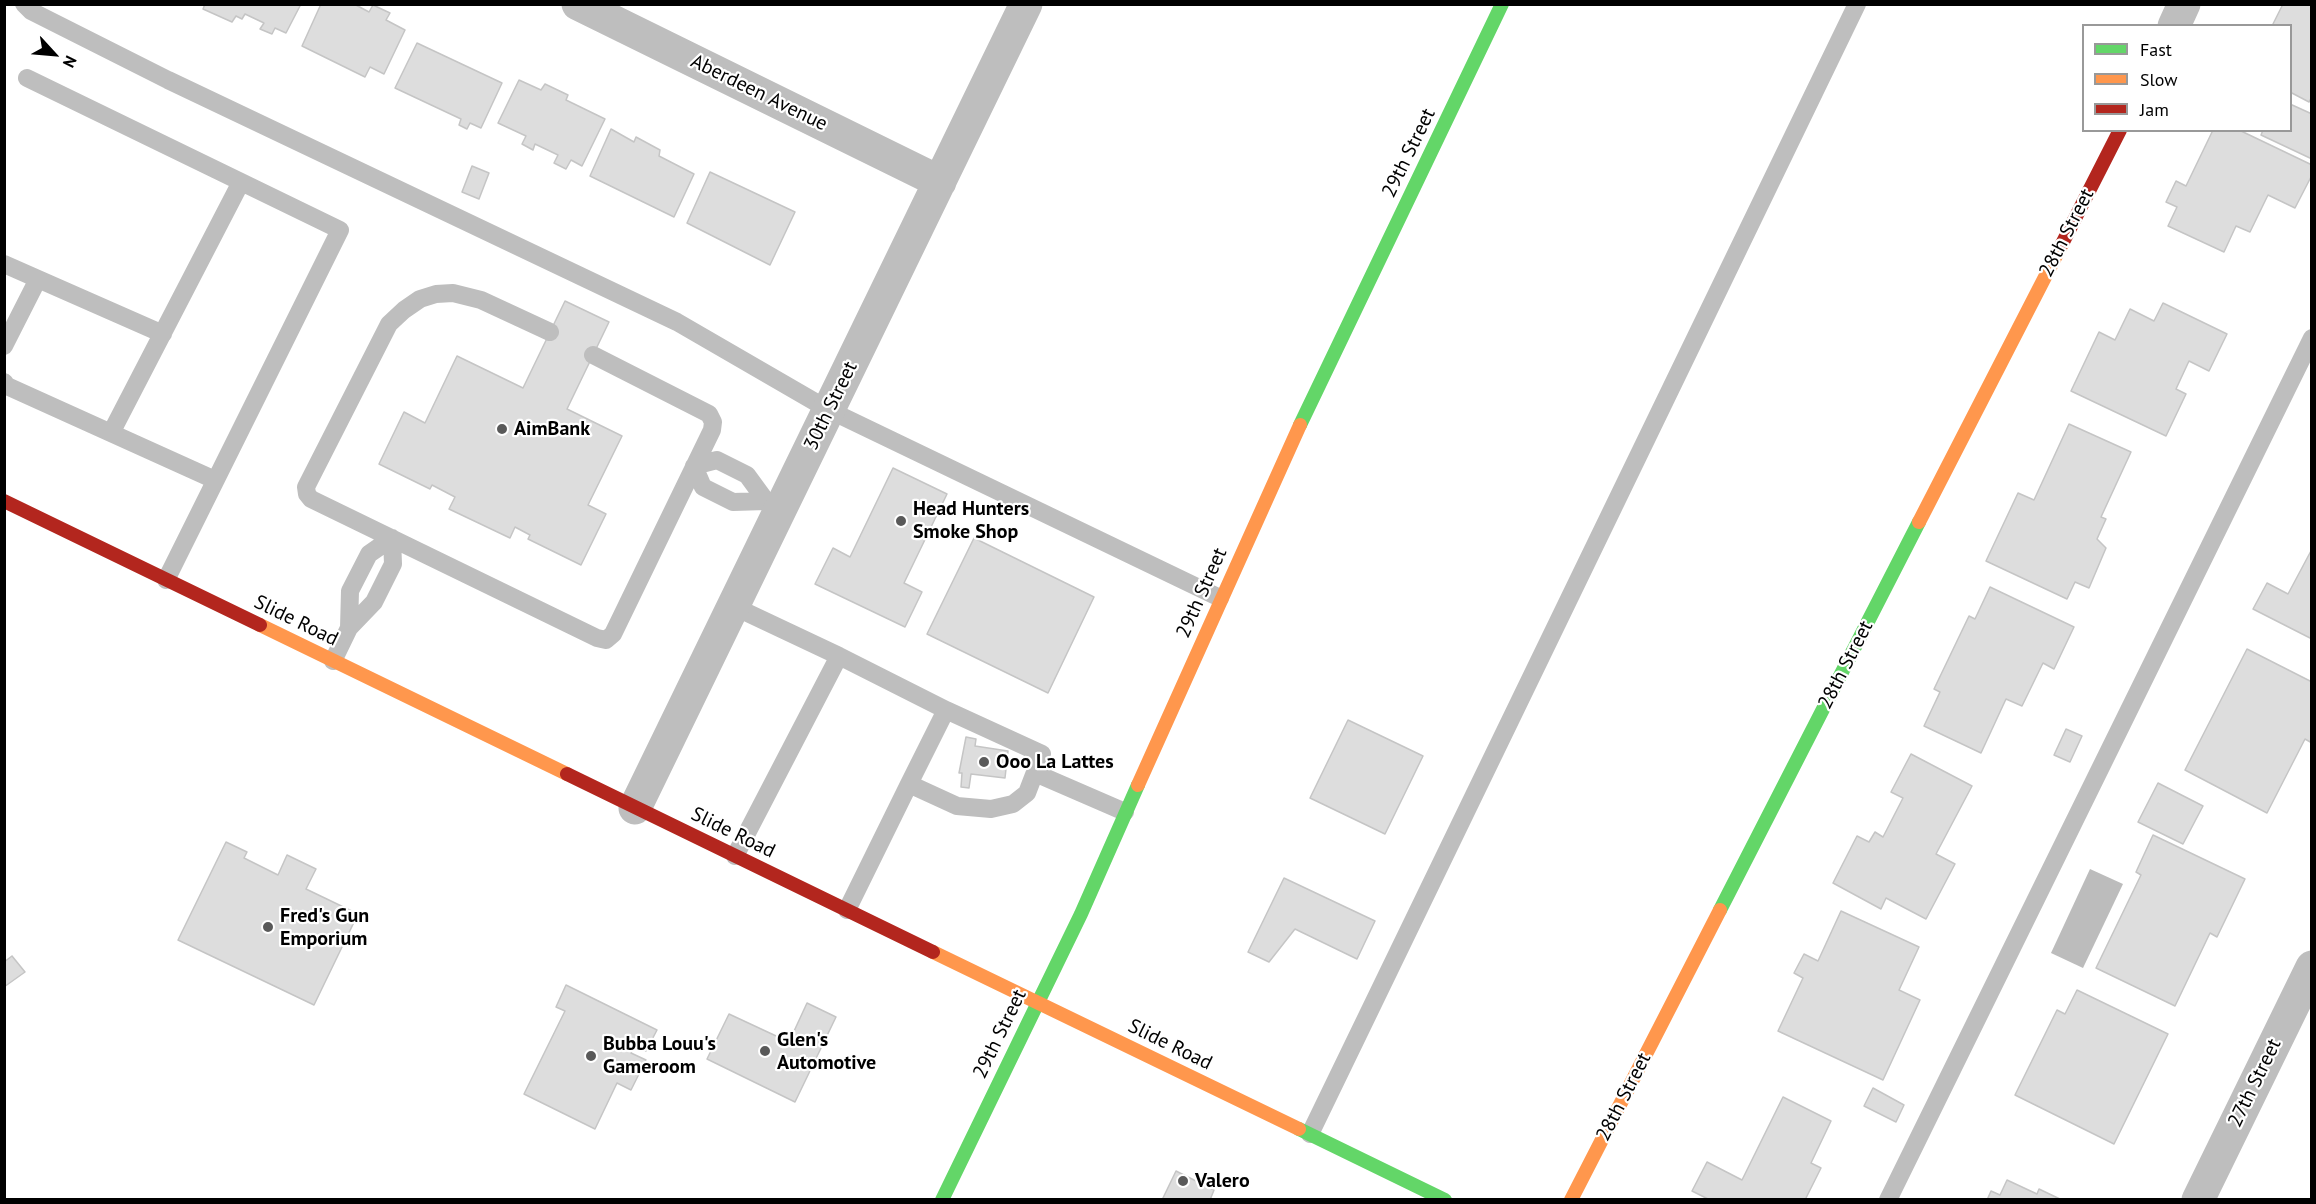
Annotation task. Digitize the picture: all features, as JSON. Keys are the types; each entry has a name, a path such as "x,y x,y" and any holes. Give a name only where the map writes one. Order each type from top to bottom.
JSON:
{"street":[{"name":"Aberdeen Avenue","path":"578,4 940,182"},
{"name":"30th Street","path":"635,808 733,606 773,505 829,410 1026,4"},
{"name":"29th Street","path":"942,1200 1081,914 1280,466 1502,4"},
{"path":"2175,24 2184,4"},
{"name":"28th Street","path":"1571,1200 2119,132"},
{"name":"Slide Road","path":"4,501 1445,1200"},
{"name":"27th Street","path":"2198,1200 2312,967"}],"lane":[{"path":"24,4 31,11 168,80 677,322 829,410 1220,598"},
{"path":"1310,1134 1857,4"},
{"path":"27,78 340,230 166,580"},
{"path":"111,433 241,182"},
{"path":"4,264 163,334"},
{"path":"4,346 38,279"},
{"path":"550,332 481,300 453,293 436,294 420,299 389,324 306,487 310,500 597,638 606,640 613,634 712,430 713,422 709,414 593,355"},
{"path":"1888,1200 2312,338"},
{"path":"4,382 7,386 215,480"},
{"path":"694,466 717,460 747,475 773,505"},
{"path":"694,466 704,487 713,492 734,502 773,505"},
{"path":"333,661 349,628 374,602 393,564 392,538"},
{"path":"349,628 350,591 369,554 392,538"},
{"path":"733,606 1042,754 1027,793 1013,804 991,809 957,806 909,784"},
{"path":"735,856 839,656"},
{"path":"848,910 946,710"},
{"path":"1035,773 1125,812"}],"shaded area":[{"path":"2090,869 2123,884 2083,968 2051,953"}],"building":[{"path":"205,4 301,4 286,33 275,28 272,34 260,29 264,23 245,14 242,19 236,16 232,22 203,9"},
{"path":"321,4 354,4 369,12 373,5 390,13 386,20 405,30 384,74 370,67 365,77 302,46"},
{"path":"2283,4 2312,4 2312,97 2309,102 2292,93 2292,24 2273,24"},
{"path":"417,43 502,83 481,128 470,123 467,129 459,125 461,119 395,88"},
{"path":"519,80 541,90 545,84 568,95 566,100 605,119 582,166 571,160 566,169 554,163 558,155 535,144 533,150 522,144 526,136 498,123"},
{"path":"2292,105 2312,114 2312,159 2261,135 2262,132 2292,132"},
{"path":"611,129 634,142 636,137 660,150 659,156 694,174 674,217 590,176"},
{"path":"2212,132 2243,132 2312,165 2312,175 2295,208 2268,195 2250,232 2236,226 2224,252 2168,226 2177,207 2166,202 2176,181 2186,186"},
{"path":"472,166 489,173 479,199 462,192"},
{"path":"710,172 795,212 770,265 687,223"},
{"name":"AimBank","path":"565,301 609,322 567,409 622,436 588,505 606,514 581,565 528,539 530,535 515,527 510,538 449,509 455,497 432,485 430,489 379,464 404,412 425,423 457,356 523,388"},
{"path":"2163,303 2227,334 2209,371 2189,361 2176,389 2186,394 2166,436 2071,391 2099,332 2115,340 2130,309 2154,321"},
{"path":"2069,424 2131,452 2101,517 2106,519 2097,539 2106,548 2089,588 2075,582 2067,599 1986,561 2018,493 2034,500"},
{"name":"Head Hunters Smoke Shop","path":"893,468 947,494 904,583 922,592 905,627 815,584 833,548 850,557"},
{"path":"974,538 1094,597 1048,693 927,634"},
{"path":"2312,549 2312,639 2253,609 2267,583 2288,594"},
{"path":"1990,587 2074,627 2054,669 2043,663 2022,706 2006,699 1981,753 1924,726 1940,692 1934,689 1969,616 1975,619"},
{"path":"2247,649 2312,682 2312,743 2305,739 2267,813 2185,770"},
{"path":"1348,720 1423,756 1385,834 1310,798"},
{"path":"2066,729 2082,736 2070,762 2054,755"},
{"name":"Ooo La Lattes","path":"966,737 976,739 975,746 1008,751 1005,778 971,774 969,788 961,787 962,773 959,773"},
{"path":"1911,754 1972,786 1936,854 1955,864 1926,919 1886,898 1881,909 1833,883 1857,836 1869,842 1875,832 1883,837 1903,798 1891,792"},
{"path":"2158,783 2203,806 2183,844 2138,822"},
{"path":"2153,835 2245,879 2217,937 2210,933 2175,1006 2096,968 2141,875 2136,872"},
{"name":"Fred's Gun Emporium","path":"226,842 247,852 244,858 278,875 287,855 316,869 306,889 358,914 314,1005 178,940"},
{"path":"1284,878 1375,921 1357,959 1295,929 1269,962 1248,952"},
{"path":"1841,911 1919,947 1899,990 1920,1000 1883,1080 1778,1031 1803,978 1794,973 1804,954 1818,961"},
{"path":"12,956 25,972 4,987 4,962"},
{"name":"Bubba Louu's Gameroom","path":"566,985 657,1030 646,1051 635,1045 631,1053 646,1060 631,1090 617,1083 595,1129 524,1094 565,1011 556,1007"},
{"path":"2077,990 2168,1034 2114,1144 2015,1095 2057,1010 2065,1014"},
{"name":"Glen's Automotive","path":"807,1003 836,1017 795,1102 707,1059 729,1014 789,1042"},
{"path":"1873,1088 1904,1105 1896,1122 1864,1106"},
{"path":"1783,1097 1831,1121 1811,1163 1821,1168 1805,1200 1710,1200 1692,1191 1707,1162 1742,1180"},
{"name":"Valero","path":"1176,1171 1214,1190 1210,1200 1162,1200"},
{"path":"2007,1180 2037,1194 2039,1189 2062,1200 1987,1200 1991,1191 2000,1195"},
{"path":"425,1199 427,1200 374,1200"}],"traffic: fast":[{"path":"1300,425 1502,4"},
{"path":"1720,910 1919,522"},
{"path":"942,1200 1081,914 1138,785"},
{"path":"1299,1129 1445,1200"}],"traffic: slow":[{"path":"1919,522 2062,244"},
{"path":"1138,785 1300,425"},
{"path":"260,625 567,774"},
{"path":"1571,1200 1720,910"},
{"path":"933,952 1299,1129"}],"traffic: jam":[{"path":"2062,244 2119,132"},
{"path":"4,501 260,625"},
{"path":"567,774 933,952"}],"place":[{"name":"AimBank","path":"502,429"},
{"name":"Head Hunters Smoke Shop","path":"901,521"},
{"name":"Ooo La Lattes","path":"984,762"},
{"name":"Fred's Gun Emporium","path":"268,927"},
{"name":"Glen's Automotive","path":"765,1051"},
{"name":"Bubba Louu's Gameroom","path":"591,1056"},
{"name":"Valero","path":"1183,1181"}]}
